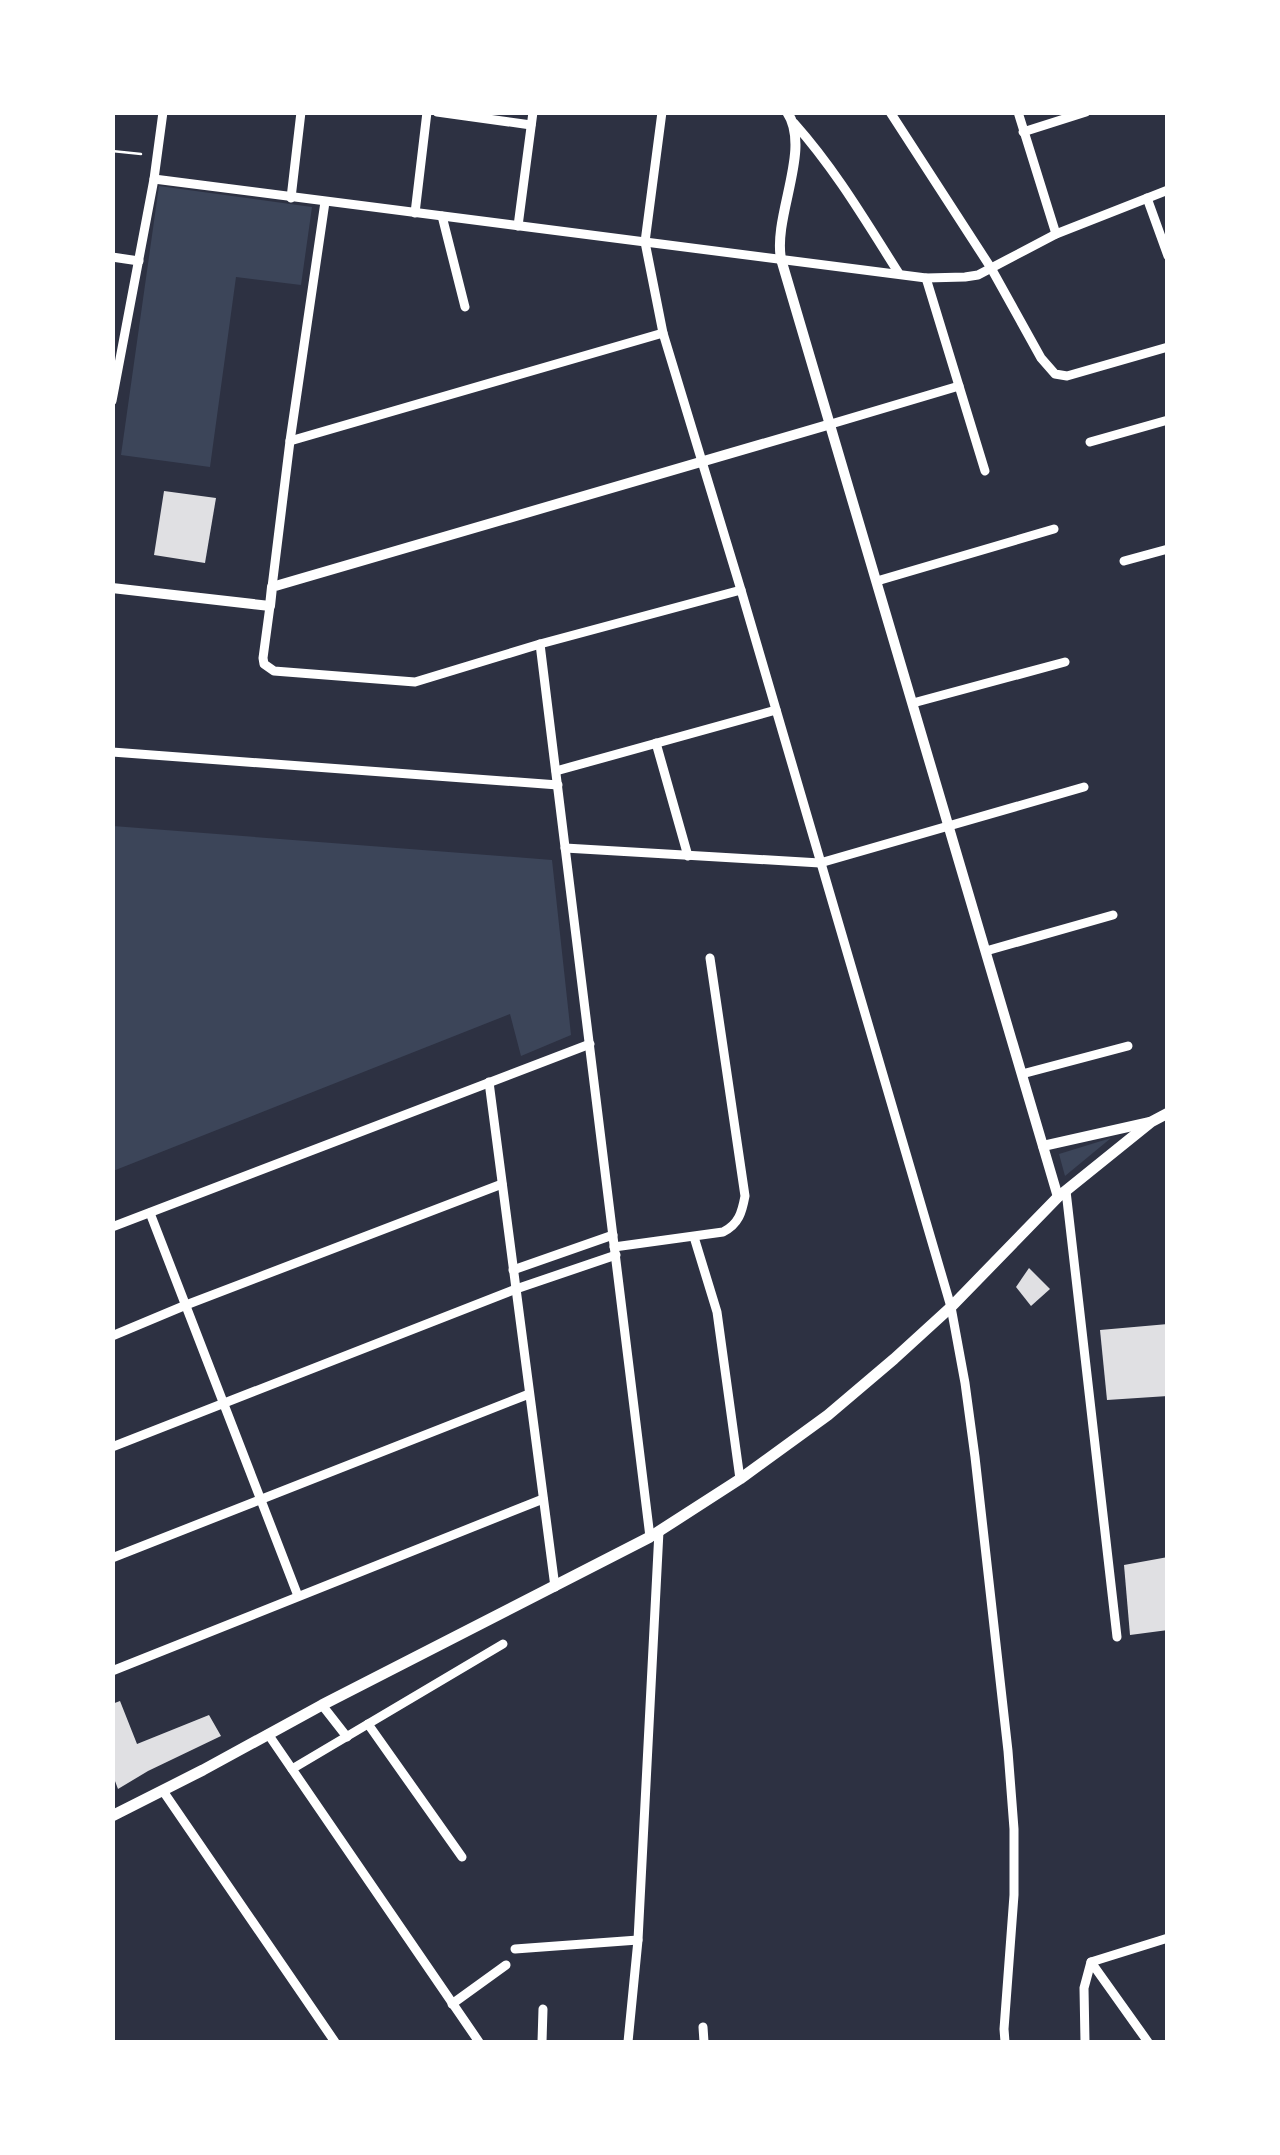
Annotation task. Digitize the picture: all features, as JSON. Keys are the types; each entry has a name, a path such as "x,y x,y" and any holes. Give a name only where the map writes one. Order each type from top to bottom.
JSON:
{"main road":[{"path":"112,1816 654,1534 740,1479 828,1415 952,1307 1062,1194 1151,1122 1168,1113"}],"street":[{"path":"112,401 164,112"},
{"path":"291,198 301,112"},
{"path":"415,213 427,112"},
{"path":"436,112 531,125"},
{"path":"518,226 532,112"},
{"path":"662,112 645,242 663,333 952,1307 974,1457 1014,1829 1005,2042"},
{"path":"890,112 991,268 1041,358 1055,374 1068,376 1168,346"},
{"path":"1018,112 1056,234"},
{"path":"1023,132 1086,112"},
{"path":"790,118 796,141 780,236 781,259 1043,1146 1062,1194 1117,1637"},
{"path":"790,118 822,154 898,272"},
{"path":"154,180 926,278 965,278 1056,234 1168,190"},
{"path":"1146,198 1168,256"},
{"path":"325,202 290,440 264,664 274,671 415,682 741,590"},
{"path":"442,216 465,307"},
{"path":"112,257 139,261"},
{"path":"926,278 984,472"},
{"path":"290,440 663,333"},
{"path":"272,587 959,386"},
{"path":"1090,442 1168,420"},
{"path":"877,581 1054,529"},
{"path":"1124,560 1168,549"},
{"path":"112,588 270,606"},
{"path":"540,644 654,1534 638,1940 628,2042"},
{"path":"913,703 1065,662"},
{"path":"556,771 776,710"},
{"path":"656,744 688,856"},
{"path":"112,752 558,784"},
{"path":"565,848 820,863 1084,787"},
{"path":"986,951 1113,915"},
{"path":"112,1448 615,1251 730,1228 740,1217 745,1196 710,958"},
{"path":"112,1226 590,1044"},
{"path":"1022,1074 1128,1046"},
{"path":"489,1082 555,1587"},
{"path":"1043,1146 1151,1122"},
{"path":"112,1336 502,1184"},
{"path":"150,1212 298,1596"},
{"path":"514,1270 613,1235"},
{"path":"694,1237 717,1312 740,1479"},
{"path":"112,1558 530,1394"},
{"path":"112,1670 543,1500"},
{"path":"292,1769 502,1644"},
{"path":"322,1705 347,1737"},
{"path":"368,1724 462,1857"},
{"path":"268,1734 478,2042"},
{"path":"163,1791 336,2042"},
{"path":"1091,1962 1168,1938"},
{"path":"515,1949 638,1940"},
{"path":"1085,2042 1084,1988 1091,1962"},
{"path":"1091,1962 1148,2042"},
{"path":"452,2004 506,1965"},
{"path":"542,2042 543,2009"},
{"path":"702,2027 704,2042"}],"path":[{"path":"112,151 154,155"}],"shaded area":[{"path":"159,186 312,207 301,285 236,277 210,467 121,455"},
{"path":"113,826 552,860 571,1035 521,1056 510,1014 113,1171"},
{"path":"1111,1138 1065,1176 1059,1154"}],"building":[{"path":"164,491 216,498 205,563 154,555"},
{"path":"1029,1268 1050,1289 1031,1306 1016,1287"},
{"path":"1168,1324 1168,1396 1107,1400 1100,1330"},
{"path":"1168,1557 1168,1630 1130,1635 1124,1565"},
{"path":"120,1701 137,1744 209,1715 221,1736 118,1789 112,1773 112,1704"}]}
